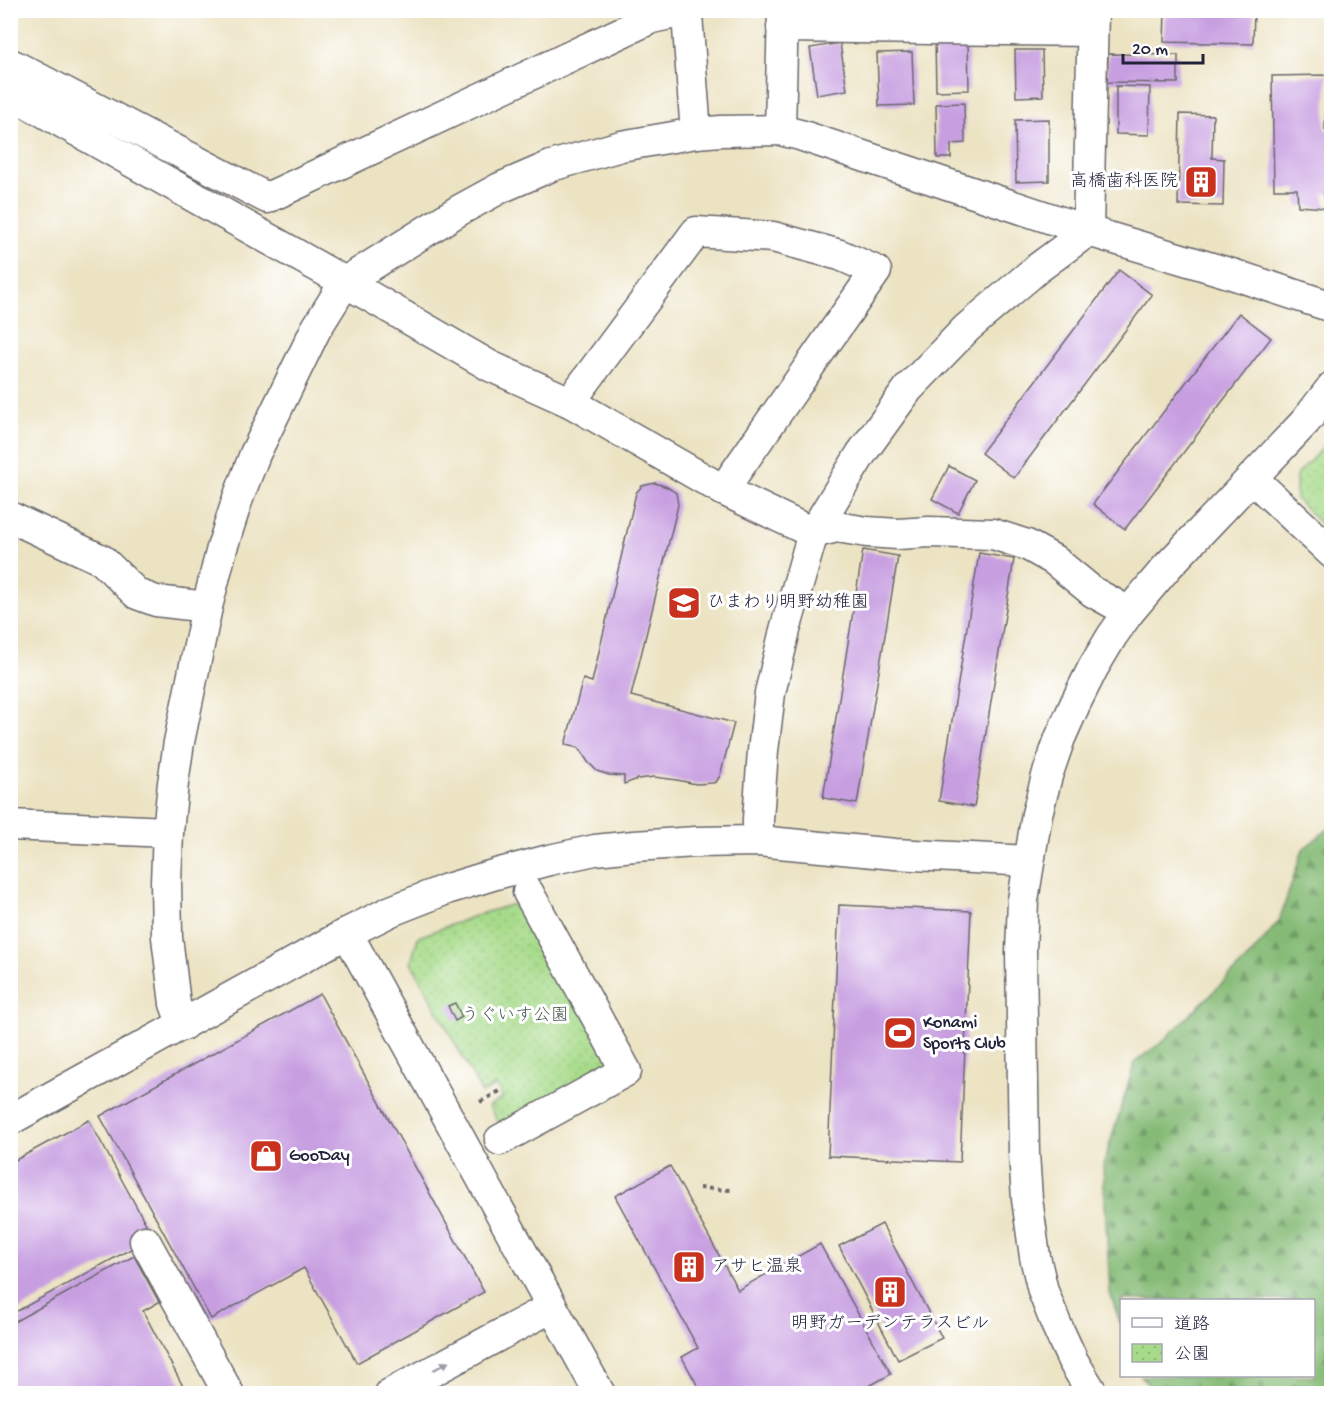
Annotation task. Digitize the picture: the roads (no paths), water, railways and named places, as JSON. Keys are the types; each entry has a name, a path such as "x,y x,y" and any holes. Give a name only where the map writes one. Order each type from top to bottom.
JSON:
{"street":[{"path":"10,65 267,198 652,18 670,14 687,15 696,133"},
{"path":"780,130 783,19 1093,21 1088,231"},
{"path":"10,93 490,366 570,402 723,490 813,533 837,527 898,534 929,532 993,534 1028,545 1054,560 1093,592 1129,612"},
{"path":"183,1025 176,1004 167,937 166,882 173,783 179,742 207,607 238,498 255,454 316,329 345,282 458,211 500,188 551,166 621,146 696,133 780,130 1088,231 1332,307"},
{"path":"758,841 763,751 770,693 784,630 813,533 861,454 908,389 967,328 1038,268 1088,231"},
{"path":"570,402 696,232 773,237 840,255 876,271 723,490"},
{"path":"1093,1394 1073,1361 1043,1291 1035,1257 1027,1199 1024,1153 1021,952 1023,900 1037,814 1060,738 1093,668 1112,636 1167,567 1305,422 1332,387"},
{"path":"1252,478 1332,553"},
{"path":"10,517 102,560 137,594 156,601 207,607"},
{"path":"10,825 168,832"},
{"path":"10,1120 391,911 447,889 549,860 595,850 633,846 758,841 895,855 1029,861"},
{"path":"500,1140 626,1071 528,892"},
{"path":"348,933 600,1394"},
{"path":"145,1241 229,1394"},
{"path":"390,1394 552,1307"}],"place":[{"name":"高橋歯科医院","path":"1201,182"},
{"name":"ひまわり明野幼稚園","path":"684,603"},
{"name":"Konami Sports Club","path":"900,1033"},
{"name":"GooDay","path":"266,1156"},
{"name":"アサヒ温泉","path":"689,1267"},
{"name":"明野ガーデンテラスビル","path":"890,1292"}],"park label":[{"name":"うぐいす公園","path":"515,1016"}]}
